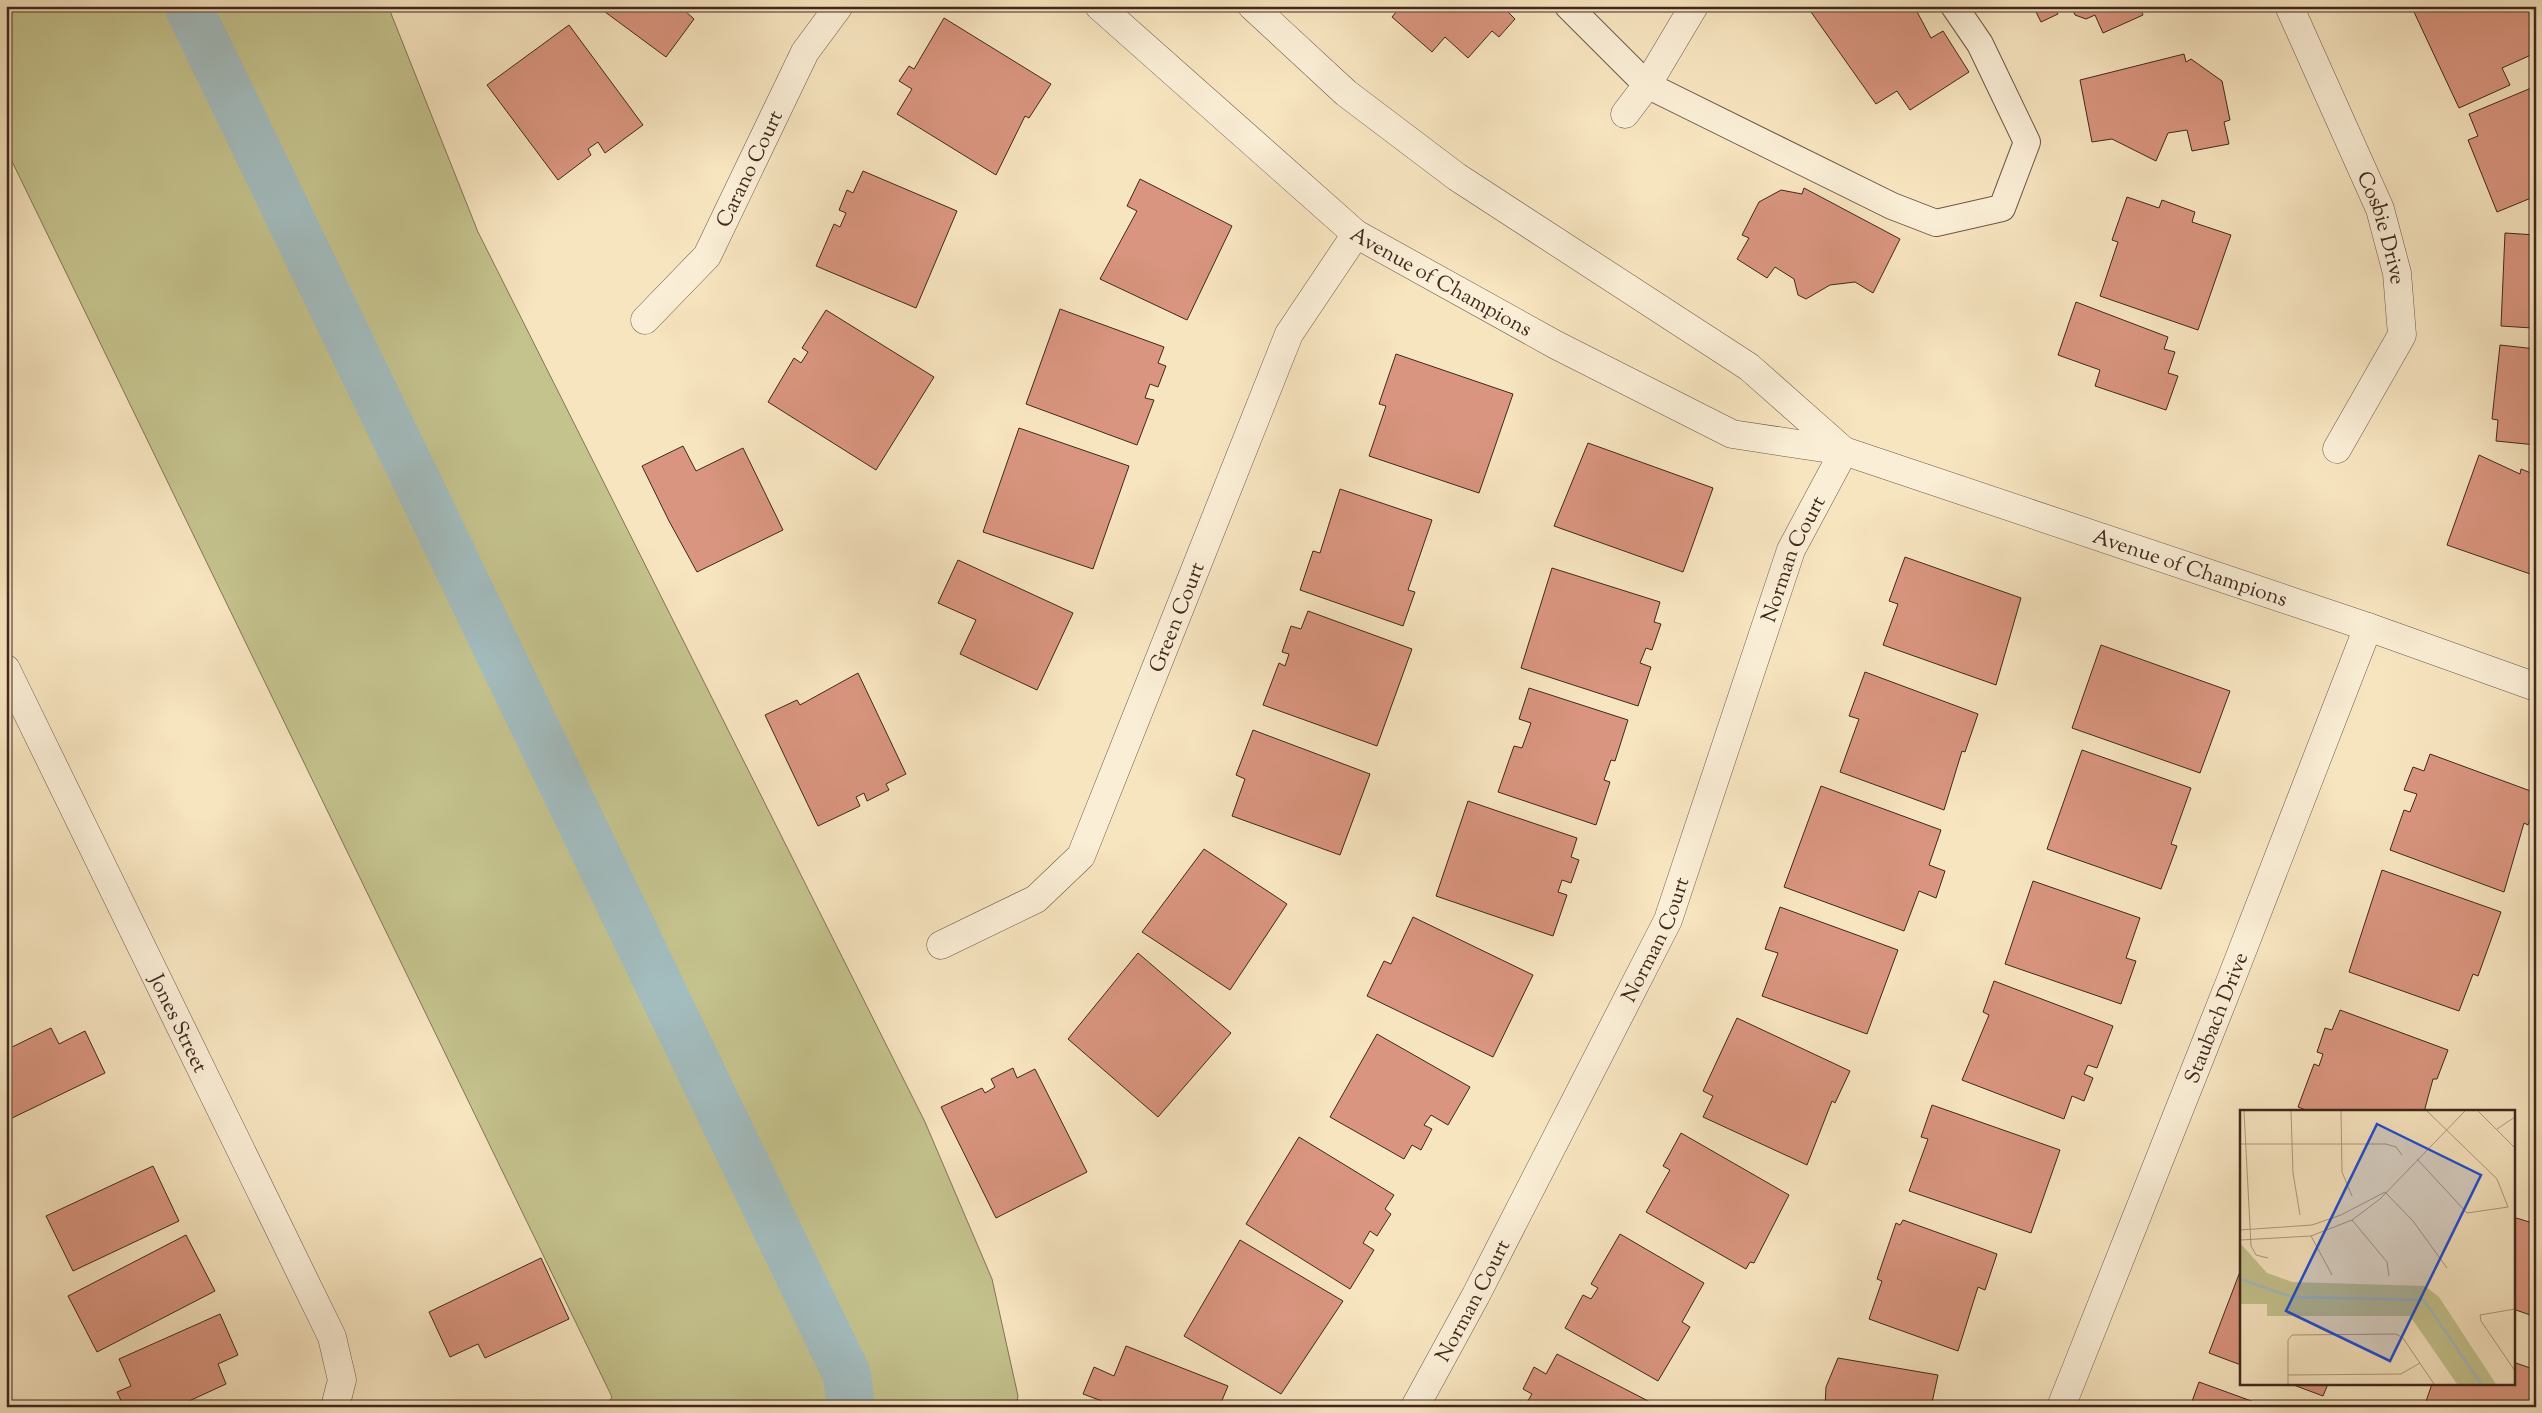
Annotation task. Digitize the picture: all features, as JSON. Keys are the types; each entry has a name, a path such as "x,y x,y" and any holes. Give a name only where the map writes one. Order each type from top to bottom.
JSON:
{"street":[{"name":"Carano Court","path":"645,320 707,256 804,52 838,6"},
{"name":"Avenue of Champions","path":"1099,6 1356,234 1556,344 1732,434 1844,451 2368,627 2536,687"},
{"name":"Avenue of Champions","path":"1252,6 1346,93 1457,177 1748,367 1844,451"},
{"path":"1625,114 1647,86 1694,6"},
{"name":"Cosbie Drive","path":"2289,6 2380,209 2397,273 2402,335 2336,449"},
{"name":"Green Court","path":"941,945 1036,899 1081,856 1289,334 1356,234"},
{"name":"Norman Court","path":"1416,1407 1476,1295 1668,920 1791,550 1844,451"},
{"name":"Staubach Drive","path":"2061,1407 2232,977 2368,627"},
{"name":"Jones Street","path":"6,669 332,1337 342,1380 335,1407"}],"lane":[{"path":"1568,6 1647,86 1892,206 1936,223 2002,208 2027,142 1980,44 1954,6"}],"shaded area":[{"path":"6,6 388,6 478,232 925,1122 992,1279 1018,1396 1016,1407 607,1407 612,1397 6,149"}],"building":[{"path":"597,6 687,6 684,10 694,19 666,57"},
{"path":"1401,6 1502,6 1515,19 1499,37 1492,31 1468,58 1445,37 1432,52 1392,17"},
{"path":"1820,6 1914,6 1931,38 1943,31 1969,72 1910,110 1897,91 1876,104 1811,12"},
{"path":"2033,6 2058,6 2055,8 2058,14 2041,22"},
{"path":"2071,6 2139,6 2143,15 2103,33 2095,15 2086,19 2075,15"},
{"path":"2426,6 2536,6 2536,65 2531,55 2502,68 2510,85 2459,108 2414,12"},
{"path":"944,18 1051,84 1029,118 1025,116 996,175 897,114 912,89 899,81 909,66 914,69"},
{"path":"569,25 643,125 605,153 598,142 588,149 591,155 558,180 487,85"},
{"path":"2184,54 2186,62 2191,59 2222,81 2230,120 2224,122 2229,144 2192,151 2187,130 2168,133 2156,161 2112,139 2092,142 2080,80"},
{"path":"2536,86 2536,196 2497,212 2468,140 2478,136 2469,114"},
{"path":"863,171 957,211 916,308 816,266 834,224 840,227 846,213 839,210 847,190 853,193"},
{"path":"1140,179 1232,226 1187,320 1100,279 1137,211 1127,206"},
{"path":"1804,188 1900,239 1873,293 1855,282 1830,285 1806,299 1798,295 1794,279 1775,267 1767,278 1737,259 1749,238 1742,235 1759,202 1781,190 1802,194"},
{"path":"2127,197 2159,208 2162,200 2195,212 2192,222 2231,235 2198,330 2100,296 2118,242 2112,240"},
{"path":"2505,233 2536,235 2536,322 2533,321 2532,328 2501,326"},
{"path":"2076,302 2168,337 2164,349 2175,352 2168,373 2178,376 2166,410 2095,386 2100,370 2058,355"},
{"path":"1060,309 1164,347 1158,363 1166,366 1158,387 1150,384 1145,398 1154,400 1137,445 1026,404"},
{"path":"826,310 934,377 876,470 768,402 794,358 801,363 808,352 802,348"},
{"path":"2500,345 2536,349 2536,445 2496,441 2498,420 2492,419"},
{"path":"1396,354 1513,394 1479,493 1369,456 1386,406 1379,404"},
{"path":"1019,428 1129,466 1093,569 983,532"},
{"path":"1588,443 1713,488 1683,572 1554,526"},
{"path":"683,446 696,471 743,448 783,530 697,572 642,466"},
{"path":"2479,455 2520,474 2521,469 2536,475 2536,576 2447,545"},
{"path":"1340,489 1432,520 1408,590 1415,592 1403,626 1300,590 1313,551 1320,553"},
{"path":"1905,557 2021,598 1996,685 1883,645 1898,604 1889,601"},
{"path":"958,560 1073,613 1037,690 960,654 976,620 938,603"},
{"path":"1552,568 1660,602 1654,622 1661,624 1652,650 1646,648 1640,663 1651,667 1638,706 1521,668"},
{"path":"1308,611 1412,649 1377,746 1263,705 1279,663 1285,666 1289,654 1282,652 1291,626 1301,629"},
{"path":"2101,645 2230,691 2200,773 2072,728"},
{"path":"1865,672 1978,714 1965,752 1962,751 1944,810 1840,772 1859,719 1849,716"},
{"path":"858,673 906,774 886,784 889,790 867,801 864,793 856,797 860,806 818,826 765,715 797,700 800,705"},
{"path":"1529,688 1628,720 1615,761 1611,760 1604,780 1610,782 1596,825 1498,792 1514,746 1522,748 1531,723 1519,719"},
{"path":"1253,730 1370,774 1340,855 1232,816 1245,779 1236,775"},
{"path":"2082,750 2191,788 2171,844 2177,846 2161,889 2047,849"},
{"path":"2430,754 2536,793 2536,804 2528,825 2524,823 2504,892 2390,850 2404,810 2410,812 2417,794 2404,790 2413,767 2424,771"},
{"path":"1821,786 1941,830 1929,865 1945,871 1936,898 1919,891 1904,931 1784,887"},
{"path":"1468,801 1577,838 1571,857 1579,860 1571,883 1562,880 1558,892 1567,895 1553,936 1436,896"},
{"path":"1204,849 1287,904 1230,990 1142,932"},
{"path":"2382,870 2501,912 2478,976 2473,974 2459,1011 2349,972"},
{"path":"2033,881 2140,918 2126,958 2136,961 2121,1004 2005,964"},
{"path":"1780,907 1898,950 1867,1034 1762,996 1778,953 1765,949"},
{"path":"1413,917 1533,975 1493,1057 1367,996 1384,961 1391,964"},
{"path":"1138,953 1231,1033 1158,1117 1068,1039"},
{"path":"1994,981 2113,1026 2097,1068 2088,1065 2084,1074 2093,1078 2084,1101 2072,1096 2064,1119 1962,1080 1989,1015 1983,1012"},
{"path":"2340,1010 2448,1050 2437,1079 2433,1079 2425,1110 2306,1110 2298,1107 2314,1064 2319,1066 2323,1054 2317,1052 2325,1028 2332,1030"},
{"path":"1737,1018 1850,1071 1835,1103 1832,1101 1807,1165 1703,1117 1713,1096 1703,1091"},
{"path":"51,1028 59,1044 85,1031 105,1073 6,1121 6,1050"},
{"path":"1377,1034 1470,1087 1448,1125 1431,1115 1424,1125 1432,1129 1421,1150 1412,1145 1404,1159 1330,1117"},
{"path":"1013,1068 1017,1078 1035,1069 1087,1172 996,1218 941,1107 982,1088 985,1093 995,1087 991,1079"},
{"path":"1932,1105 2060,1150 2031,1233 1909,1191 1928,1139 1921,1137"},
{"path":"1681,1133 1789,1195 1754,1263 1750,1262 1746,1269 1646,1212 1670,1170 1663,1166"},
{"path":"1299,1137 1394,1195 1385,1209 1391,1214 1377,1236 1370,1231 1363,1243 1374,1250 1350,1289 1246,1224"},
{"path":"153,1166 179,1221 73,1271 46,1216"},
{"path":"2514,1217 2536,1224 2536,1317 2514,1309"},
{"path":"1903,1220 1997,1254 1985,1290 1978,1287 1958,1351 1869,1319 1882,1281 1877,1279 1896,1223 1900,1225"},
{"path":"1620,1234 1704,1283 1682,1322 1690,1327 1658,1381 1565,1328 1583,1295 1591,1299 1598,1288 1591,1284"},
{"path":"186,1235 215,1291 97,1352 68,1296"},
{"path":"1240,1240 1343,1301 1281,1394 1184,1336"},
{"path":"541,1258 569,1319 485,1358 478,1344 450,1357 429,1312"},
{"path":"2240,1272 2240,1365 2209,1353"},
{"path":"220,1314 238,1355 218,1364 226,1384 176,1407 124,1407 117,1392 131,1386 119,1359"},
{"path":"1126,1346 1228,1386 1220,1405 1224,1407 1100,1407 1102,1401 1083,1394 1094,1367 1114,1376"},
{"path":"1557,1354 1654,1404 1652,1407 1517,1407 1520,1401 1526,1404 1532,1394 1523,1389 1534,1367 1546,1374"},
{"path":"1838,1358 1938,1375 1931,1407 1825,1407 1826,1387"},
{"path":"2514,1362 2536,1370 2536,1407 2424,1407 2431,1386 2514,1386"},
{"path":"2199,1382 2268,1407 2190,1407"},
{"path":"2296,1386 2327,1386 2323,1396"}],"waterway":[{"path":"188,6 847,1375 851,1407"}]}
